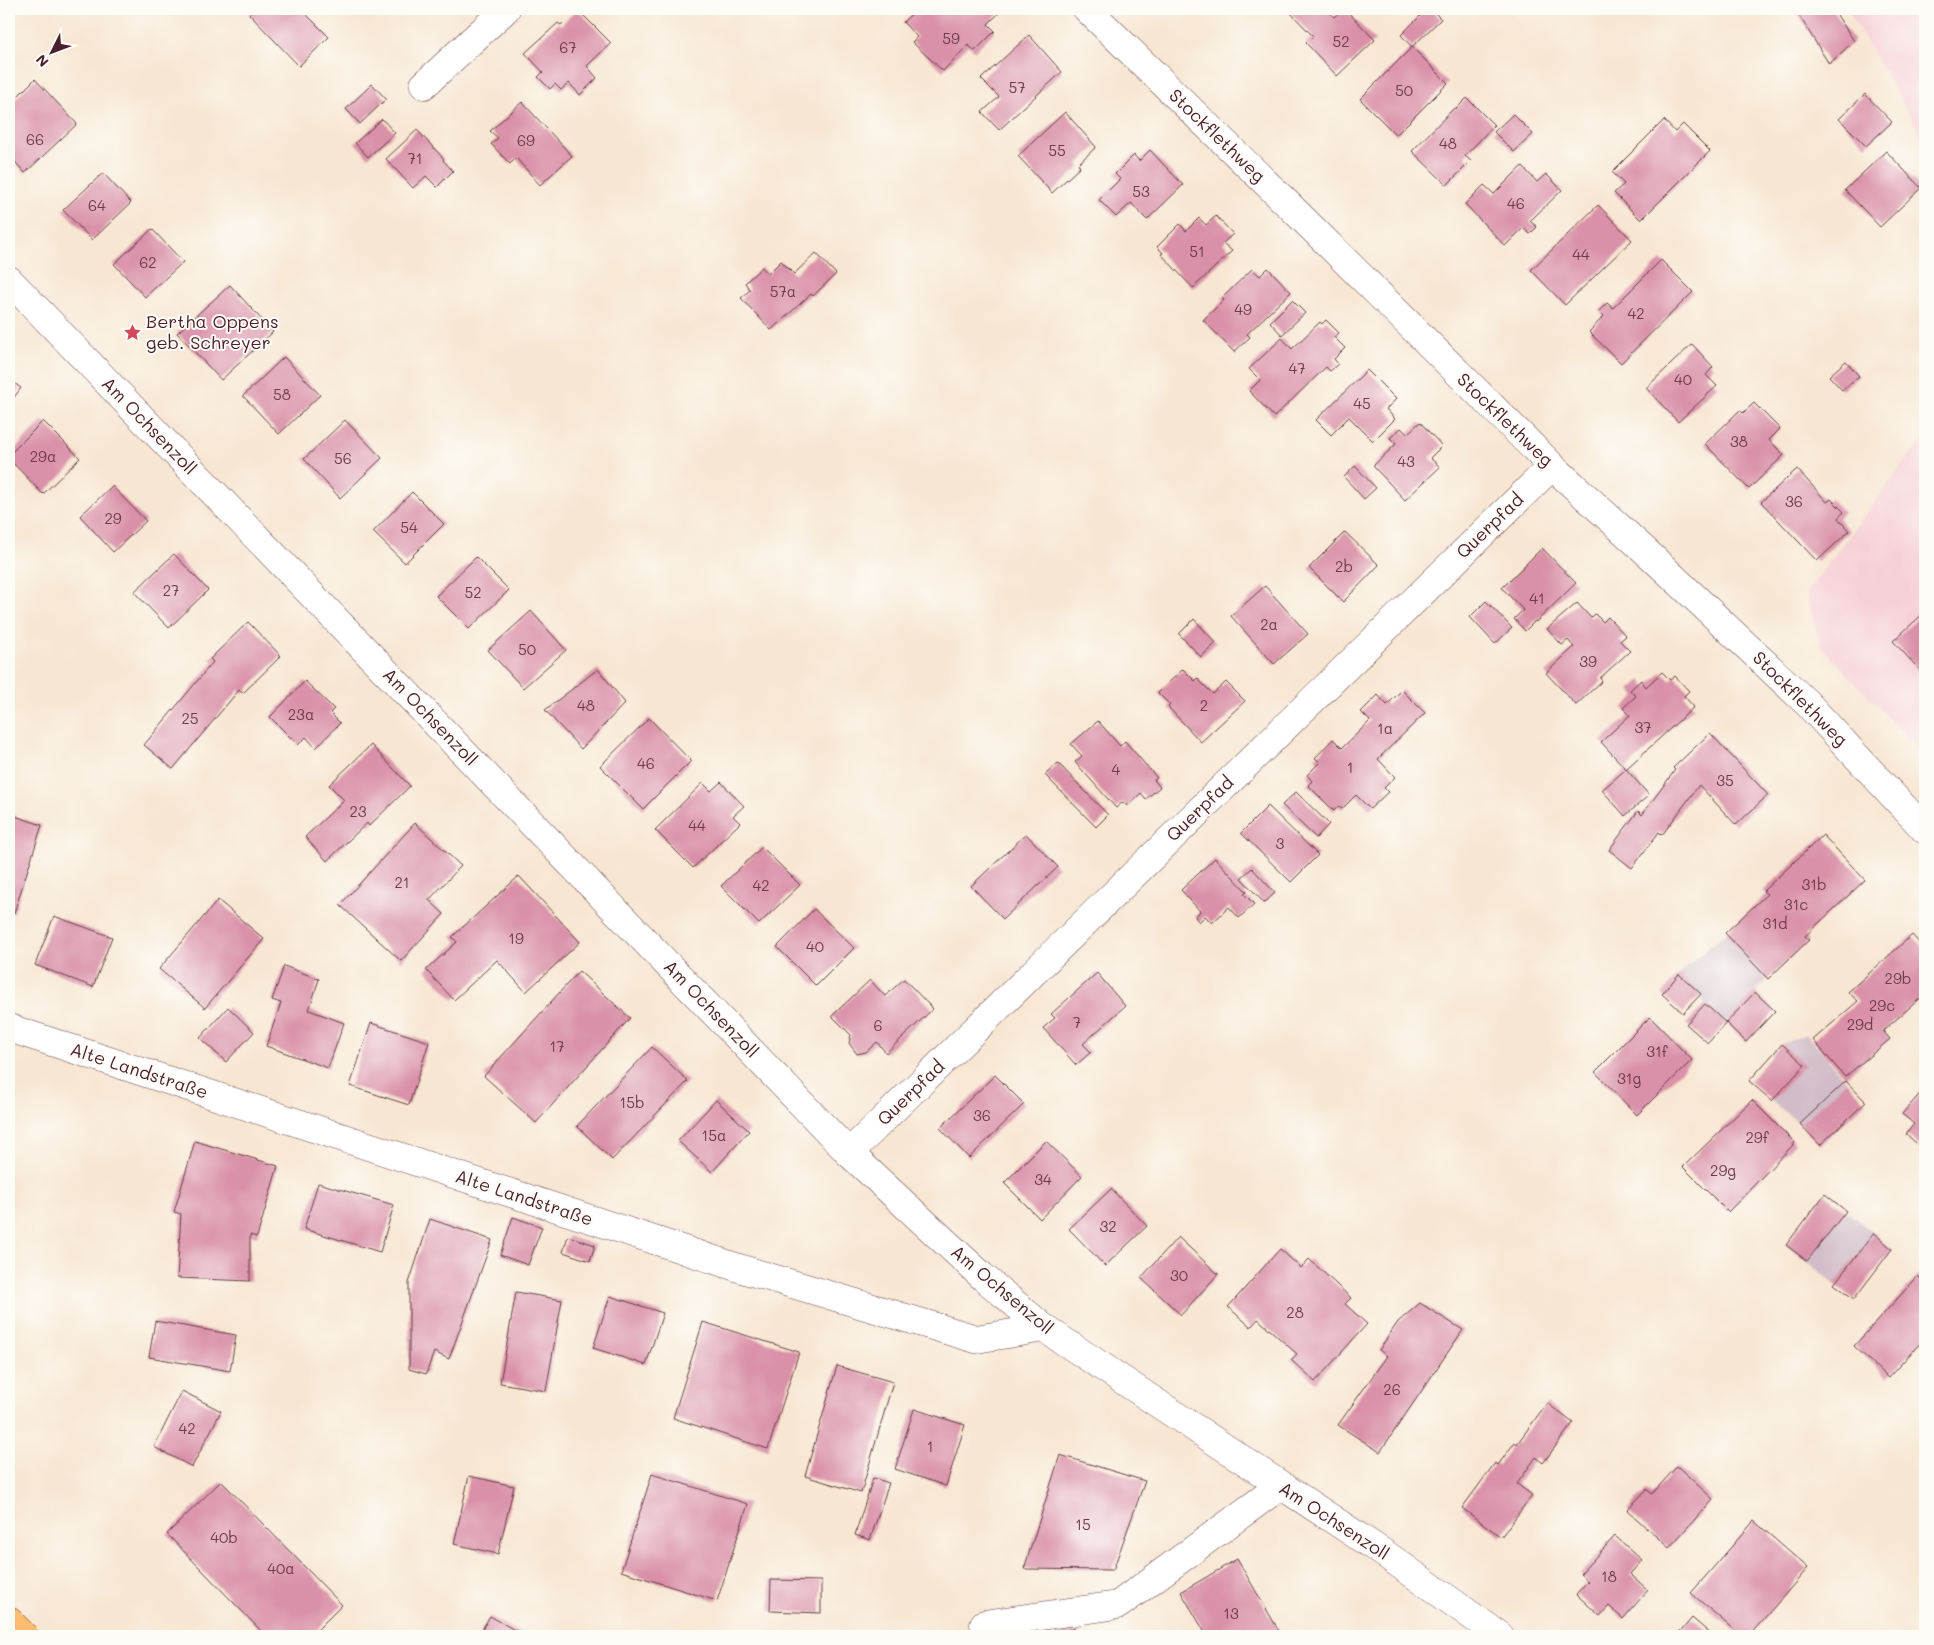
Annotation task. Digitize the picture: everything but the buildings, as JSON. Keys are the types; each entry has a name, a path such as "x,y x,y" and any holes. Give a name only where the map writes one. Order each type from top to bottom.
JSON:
{"main road":[{"path":"9,1622 24,1636"}],"street":[{"path":"424,85 506,9"},
{"name":"Stockflethweg","path":"1088,9 1300,216 1473,390 1807,703 1925,830"},
{"name":"Am Ochsenzoll","path":"9,280 849,1153 982,1276 1044,1328 1385,1554 1500,1636"},
{"name":"Querpfad","path":"849,1153 1552,466"},
{"name":"Alte Landstraße","path":"9,1028 739,1268 976,1339 1044,1328"},
{"path":"984,1624 1118,1605 1280,1486"}],"shaded area":[{"path":"1848,9 1925,9 1925,142"},
{"path":"1925,436 1925,756 1821,646 1806,593"},
{"path":"1725,933 1768,979 1726,1023 1705,1004 1701,994 1679,974"},
{"path":"1806,1034 1846,1081 1800,1124 1772,1101 1805,1065 1782,1044"},
{"path":"1846,1211 1874,1233 1834,1284 1807,1261"}],"place":[{"name":"Bertha Oppens geb. Schreyer","path":"132,332"}]}
